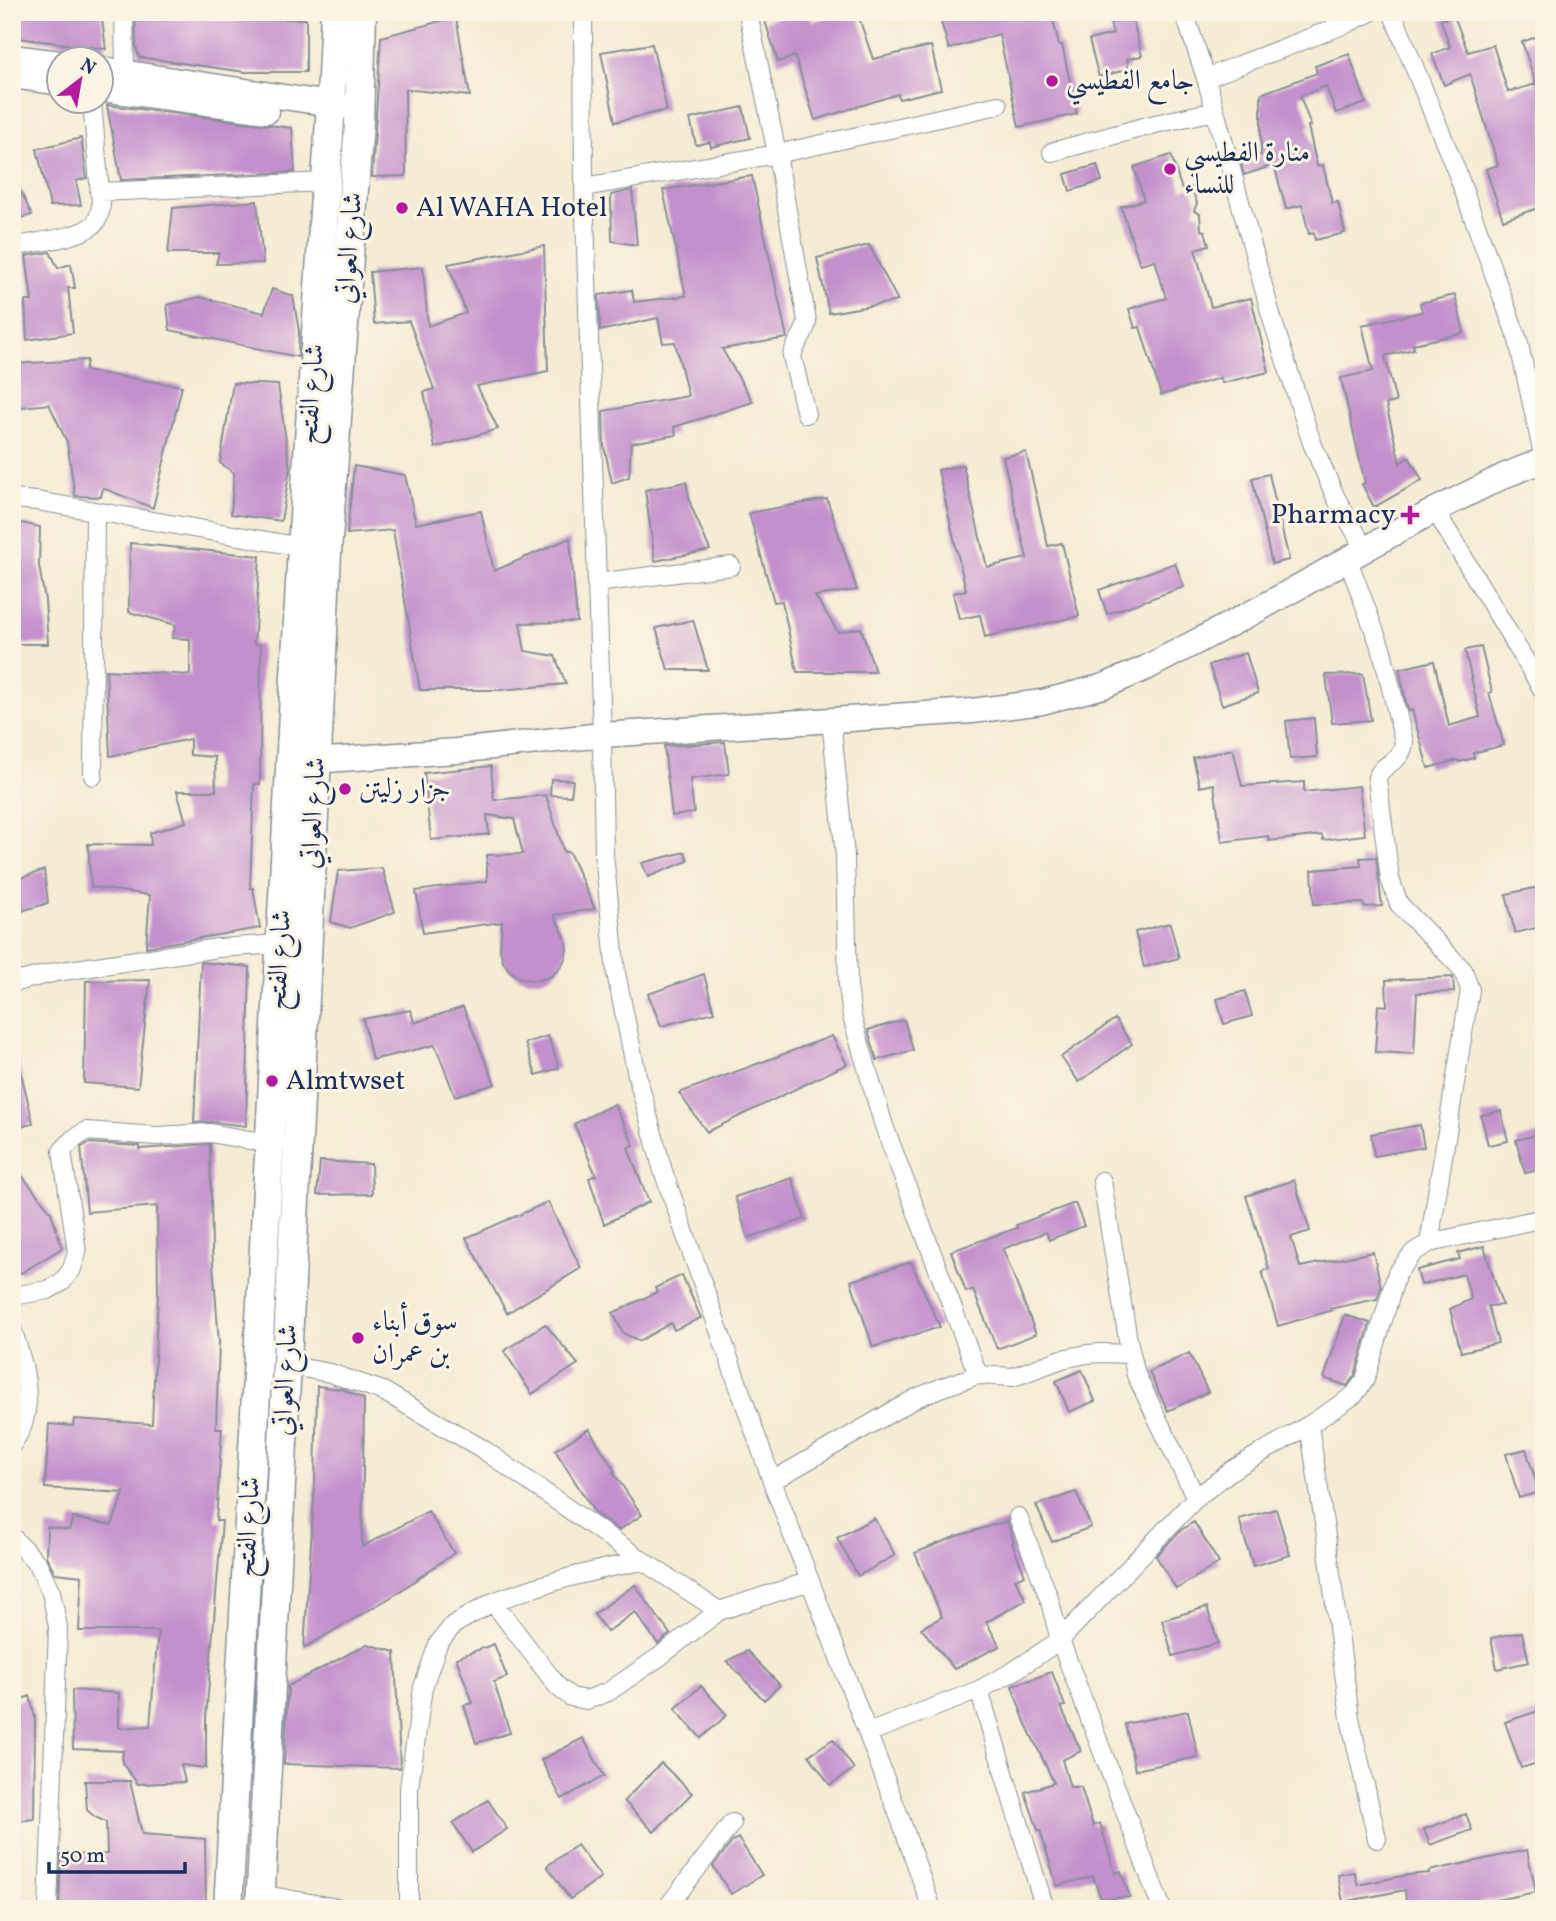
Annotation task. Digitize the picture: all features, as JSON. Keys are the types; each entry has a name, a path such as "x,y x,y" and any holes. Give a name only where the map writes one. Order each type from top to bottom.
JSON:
{"main road":[{"name":"شارع الفتح","path":"228,1909 280,944 304,761 302,547 335,12"},
{"name":"شارع العواتي","path":"260,1901 298,1145 304,761 327,552 360,116 362,12"}],"street":[{"path":"116,55 124,12"},
{"path":"583,12 584,187 604,855 616,973 636,1074 663,1171 772,1481 869,1733 932,1909"},
{"path":"748,12 807,321 792,356 806,414"},
{"path":"1184,12 1206,78 1273,322 1312,443 1336,498 1356,555 1404,742 1403,751 1398,758 1381,770 1377,778 1390,879 1399,904 1463,970 1469,989 1429,1243"},
{"path":"1206,78 1371,12"},
{"path":"304,761 456,751 602,735 972,711 1042,702 1104,686 1146,668 1435,510 1544,459 1518,340 1458,175 1392,12"},
{"path":"12,57 46,62"},
{"path":"116,72 330,112"},
{"path":"12,76 46,81"},
{"path":"116,90 360,116"},
{"path":"584,187 776,154 998,105"},
{"path":"1052,152 1215,111"},
{"path":"12,247 77,233 92,226 97,220 100,211 93,116"},
{"path":"99,192 325,182"},
{"path":"12,499 37,500 302,547"},
{"path":"1435,510 1544,692"},
{"path":"93,776 95,511"},
{"path":"596,583 731,566"},
{"path":"831,720 845,856 848,986 852,1017 884,1126 978,1375"},
{"path":"12,983 56,972 218,948 280,944"},
{"path":"12,1296 48,1290 62,1282 72,1269 77,1252 62,1151 73,1139 86,1131 157,1136 210,1133 270,1144 298,1145"},
{"path":"1102,1181 1130,1354 1136,1375 1196,1498"},
{"path":"869,1733 979,1690 1014,1671 1060,1640 1196,1498 1232,1470 1309,1426 1354,1395 1365,1380 1397,1273 1414,1252 1429,1243 1544,1218"},
{"path":"12,1329 24,1372 27,1404 23,1425 12,1444"},
{"path":"772,1481 916,1398 940,1388 978,1375 1013,1377 1062,1359 1101,1353 1130,1354"},
{"path":"287,1365 330,1373 383,1391 481,1448 719,1611"},
{"path":"1309,1426 1350,1718 1377,1839"},
{"path":"1018,1517 1049,1598 1060,1640 1162,1909"},
{"path":"12,1536 38,1564 51,1592 58,1627 48,1909"},
{"path":"409,1909 409,1788 423,1687 438,1644 453,1625 493,1602 540,1584 643,1561"},
{"path":"493,1602 558,1687 570,1697 586,1700 608,1692 719,1611 810,1581"},
{"path":"979,1690 1045,1909"},
{"path":"666,1909 732,1823"},
{"path":"260,1901 344,1909"}],"building":[{"path":"12,12 101,12 106,46 82,46 18,38"},
{"path":"135,12 196,12 234,18 306,19 306,72 245,72 139,57"},
{"path":"793,12 809,12 812,22 840,12 857,12 873,59 931,46 941,89 899,99 898,94 815,120 795,56 778,62 765,21"},
{"path":"938,12 1051,12 1059,45 1062,45 1077,114 1019,127 999,34 949,49"},
{"path":"1454,16 1468,52 1493,45 1508,92 1536,84 1522,42 1544,34 1544,206 1503,220 1486,169 1498,165 1470,74 1444,85 1432,54 1450,47 1441,20"},
{"path":"456,17 470,96 405,89 406,176 372,177 381,37"},
{"path":"1132,17 1142,56 1127,59 1129,69 1099,77 1089,40 1113,34 1110,23"},
{"path":"652,44 667,110 615,122 601,52"},
{"path":"1349,54 1366,103 1336,113 1326,86 1300,96 1311,126 1308,126 1317,166 1323,165 1332,203 1338,202 1345,233 1315,240 1314,233 1309,234 1302,205 1286,209 1274,165 1244,175 1241,162 1261,155 1261,94 1317,73 1315,66"},
{"path":"116,106 292,128 295,172 121,180 109,116 116,116"},
{"path":"743,107 750,138 711,147 710,142 696,145 690,119"},
{"path":"81,138 87,178 76,181 81,205 50,206 37,149"},
{"path":"1171,155 1182,190 1191,187 1197,203 1194,211 1200,214 1201,230 1205,231 1209,245 1195,249 1211,307 1251,298 1269,372 1222,383 1220,378 1161,395 1140,327 1135,328 1129,309 1166,298 1155,260 1140,264 1121,207 1144,200 1134,167"},
{"path":"1097,165 1102,181 1070,191 1065,174"},
{"path":"12,173 32,215 12,220"},
{"path":"752,176 787,338 722,349 753,402 674,427 676,435 631,443 629,477 612,483 604,446 603,411 688,396 675,342 663,343 658,318 600,331 599,295 632,290 634,302 686,296 663,190"},
{"path":"632,190 637,245 612,241 611,195"},
{"path":"257,201 263,263 216,264 219,253 168,253 173,208"},
{"path":"869,245 898,301 829,313 817,258"},
{"path":"544,246 548,371 477,386 498,429 435,448 424,392 434,389 409,321 374,324 370,272 423,267 428,326 466,313 448,264"},
{"path":"50,252 58,268 71,264 75,288 68,288 73,333 27,340 25,301 32,301 26,256"},
{"path":"272,289 293,296 299,331 298,357 170,330 167,305 200,297 264,313"},
{"path":"1455,295 1464,333 1413,344 1414,349 1385,356 1396,402 1386,404 1400,463 1409,457 1422,480 1374,507 1362,484 1365,483 1341,378 1373,371 1362,325 1422,312 1420,303"},
{"path":"87,360 85,371 182,386 153,508 103,488 101,497 75,496 67,442 49,404 12,408 12,364"},
{"path":"233,383 278,385 290,469 281,521 231,514 234,473 220,463"},
{"path":"1026,452 1048,546 1062,543 1079,616 985,637 980,615 959,619 953,593 966,590 938,470 963,465 987,567 1027,558 1003,457"},
{"path":"354,466 405,475 416,524 481,511 494,571 570,538 577,622 520,623 525,651 555,656 566,684 500,690 420,690 393,530 347,534"},
{"path":"1269,474 1289,560 1272,564 1252,478"},
{"path":"686,482 691,506 710,550 655,561 645,490"},
{"path":"827,499 857,590 815,596 838,632 861,628 875,672 797,672 782,601 774,602 749,513"},
{"path":"12,521 40,527 39,566 48,644 12,644"},
{"path":"130,543 260,556 254,644 261,645 260,784 254,784 250,888 253,888 260,928 146,947 150,895 91,887 88,844 151,845 150,833 186,822 177,791 216,791 215,757 190,755 190,739 110,756 106,670 190,675 190,639 172,638 176,625 129,612"},
{"path":"1175,563 1184,587 1107,614 1099,590"},
{"path":"693,620 708,670 668,670 656,628"},
{"path":"1481,647 1492,692 1489,693 1504,745 1473,753 1474,758 1428,768 1412,710 1408,711 1399,669 1434,661 1449,726 1480,717 1465,650"},
{"path":"1246,653 1258,693 1222,705 1209,665"},
{"path":"1363,674 1371,720 1332,723 1326,675"},
{"path":"1314,718 1317,757 1290,759 1286,721"},
{"path":"725,742 729,774 690,779 694,813 672,816 664,746"},
{"path":"1233,749 1242,786 1304,782 1304,792 1359,786 1365,835 1323,840 1322,835 1269,841 1268,836 1222,842 1214,784 1200,787 1193,758"},
{"path":"491,766 494,800 546,795 564,852 569,852 595,909 554,915 565,937 565,959 551,976 540,980 518,977 503,961 500,950 502,922 423,933 416,891 487,881 487,855 523,854 514,819 487,815 489,834 431,840 424,773"},
{"path":"551,779 573,780 571,796 550,795"},
{"path":"685,852 688,861 648,877 642,863"},
{"path":"1376,857 1382,906 1364,907 1363,903 1314,904 1312,870 1361,866 1360,858"},
{"path":"382,868 395,912 350,928 331,922 338,871"},
{"path":"44,870 48,903 12,914 12,881"},
{"path":"1544,886 1544,926 1515,933 1506,894"},
{"path":"1170,923 1179,958 1144,967 1135,932"},
{"path":"201,962 250,967 246,1126 194,1123"},
{"path":"704,974 714,1012 661,1026 648,994"},
{"path":"1453,977 1454,992 1417,993 1414,1054 1375,1052 1378,1005 1387,1006 1386,980"},
{"path":"150,980 138,1087 84,1083 86,981"},
{"path":"1245,991 1252,1016 1224,1024 1217,999"},
{"path":"463,1007 495,1084 455,1096 435,1045 372,1060 363,1019 411,1010 414,1023"},
{"path":"1115,1019 1132,1044 1079,1082 1061,1057"},
{"path":"904,1020 913,1050 877,1060 868,1030"},
{"path":"548,1036 559,1068 536,1075 525,1043"},
{"path":"832,1036 847,1064 707,1132 679,1093"},
{"path":"12,1060 18,1060 33,1123 12,1130"},
{"path":"614,1104 634,1145 628,1148 649,1202 604,1224 589,1178 596,1175 574,1124"},
{"path":"1501,1111 1508,1141 1488,1145 1481,1115"},
{"path":"1420,1125 1424,1147 1374,1156 1371,1134"},
{"path":"1544,1133 1544,1169 1525,1173 1516,1140"},
{"path":"89,1143 140,1146 140,1149 210,1144 212,1250 219,1342 216,1428 222,1428 216,1521 222,1521 206,1718 206,1768 181,1765 185,1782 138,1784 122,1763 123,1751 73,1749 72,1690 119,1693 119,1728 150,1726 158,1631 79,1631 82,1576 55,1573 46,1556 47,1527 69,1530 73,1518 112,1525 124,1493 45,1488 49,1424 73,1426 74,1419 152,1424 158,1293 157,1206 87,1212 81,1147"},
{"path":"320,1161 371,1164 372,1194 317,1195"},
{"path":"12,1163 51,1212 62,1248 21,1273 12,1266"},
{"path":"792,1178 805,1219 748,1238 735,1197"},
{"path":"1294,1180 1310,1231 1291,1237 1300,1267 1373,1252 1381,1287 1377,1299 1329,1309 1333,1310 1278,1326 1262,1271 1269,1269 1246,1196"},
{"path":"548,1202 581,1268 507,1313 466,1238"},
{"path":"1075,1203 1084,1226 1049,1240 1046,1232 1003,1249 1036,1334 997,1349 973,1290 966,1292 951,1251 1017,1228 1016,1225"},
{"path":"1484,1246 1502,1305 1488,1306 1498,1343 1461,1352 1450,1309 1471,1299 1464,1274 1421,1285 1417,1270 1460,1259 1458,1253"},
{"path":"911,1262 940,1327 873,1347 851,1281"},
{"path":"682,1275 701,1318 674,1330 671,1323 639,1341 623,1333 613,1313 657,1292 655,1288"},
{"path":"1345,1315 1370,1323 1355,1375 1347,1386 1324,1378"},
{"path":"545,1324 578,1364 532,1394 504,1351"},
{"path":"1189,1353 1208,1392 1168,1411 1149,1372"},
{"path":"1082,1370 1095,1401 1069,1412 1056,1381"},
{"path":"317,1386 342,1389 364,1399 362,1547 428,1511 454,1553 393,1596 304,1648 315,1483"},
{"path":"589,1429 615,1471 613,1472 642,1515 619,1530 595,1513 555,1450"},
{"path":"1526,1449 1539,1492 1519,1498 1506,1454"},
{"path":"1076,1492 1091,1527 1052,1542 1036,1505"},
{"path":"1276,1509 1290,1555 1253,1566 1239,1519"},
{"path":"874,1518 895,1555 858,1576 837,1538"},
{"path":"1007,1521 1014,1542 1012,1543 1025,1575 1015,1579 1026,1600 986,1622 1000,1646 954,1669 921,1628 942,1617 915,1553 957,1536"},
{"path":"1194,1522 1219,1563 1176,1589 1156,1556 1181,1530"},
{"path":"635,1585 670,1634 658,1644 635,1612 607,1632 594,1614"},
{"path":"1207,1607 1218,1643 1173,1656 1162,1620"},
{"path":"1522,1632 1529,1662 1497,1669 1491,1638"},
{"path":"367,1644 395,1652 400,1768 284,1764 288,1686"},
{"path":"494,1644 507,1677 494,1682 510,1733 476,1743 464,1705 473,1703 456,1658"},
{"path":"747,1651 780,1685 764,1700 727,1661"},
{"path":"1052,1672 1065,1706 1061,1707 1081,1751 1062,1760 1070,1787 1081,1787 1093,1826 1100,1823 1115,1873 1121,1871 1130,1897 1101,1899 1093,1876 1057,1886 1025,1792 1054,1783 1025,1722 1012,1686"},
{"path":"701,1686 727,1715 701,1738 675,1709"},
{"path":"30,1696 35,1718 34,1819 12,1822 12,1703"},
{"path":"1544,1709 1544,1761 1521,1768 1505,1722"},
{"path":"1188,1711 1198,1757 1135,1770 1125,1724"},
{"path":"583,1738 604,1776 562,1799 541,1760"},
{"path":"833,1739 854,1769 830,1785 809,1755"},
{"path":"661,1763 692,1793 654,1832 624,1801"},
{"path":"85,1781 130,1781 142,1834 205,1839 206,1909 59,1909 61,1855 107,1854 106,1822 87,1810"},
{"path":"488,1800 507,1829 472,1852 453,1823"},
{"path":"1466,1814 1472,1830 1430,1845 1424,1829"},
{"path":"738,1838 762,1875 731,1894 713,1866"},
{"path":"577,1845 601,1877 570,1899 547,1866"},
{"path":"1527,1850 1536,1892 1481,1903 1483,1909 1407,1909 1405,1890 1343,1902 1338,1875 1354,1872 1358,1885 1429,1873"}],"place":[{"name":"جامع الفطيسي","path":"1052,81"},
{"name":"منارة الفطيسي للنساء","path":"1170,169"},
{"name":"Al WAHA Hotel","path":"402,208"},
{"name":"Pharmacy","path":"1410,515"},
{"name":"جزار زليتن","path":"345,789"},
{"name":"Almtwset","path":"272,1081"},
{"name":"سوق أبناء بن عمران","path":"358,1338"}]}
